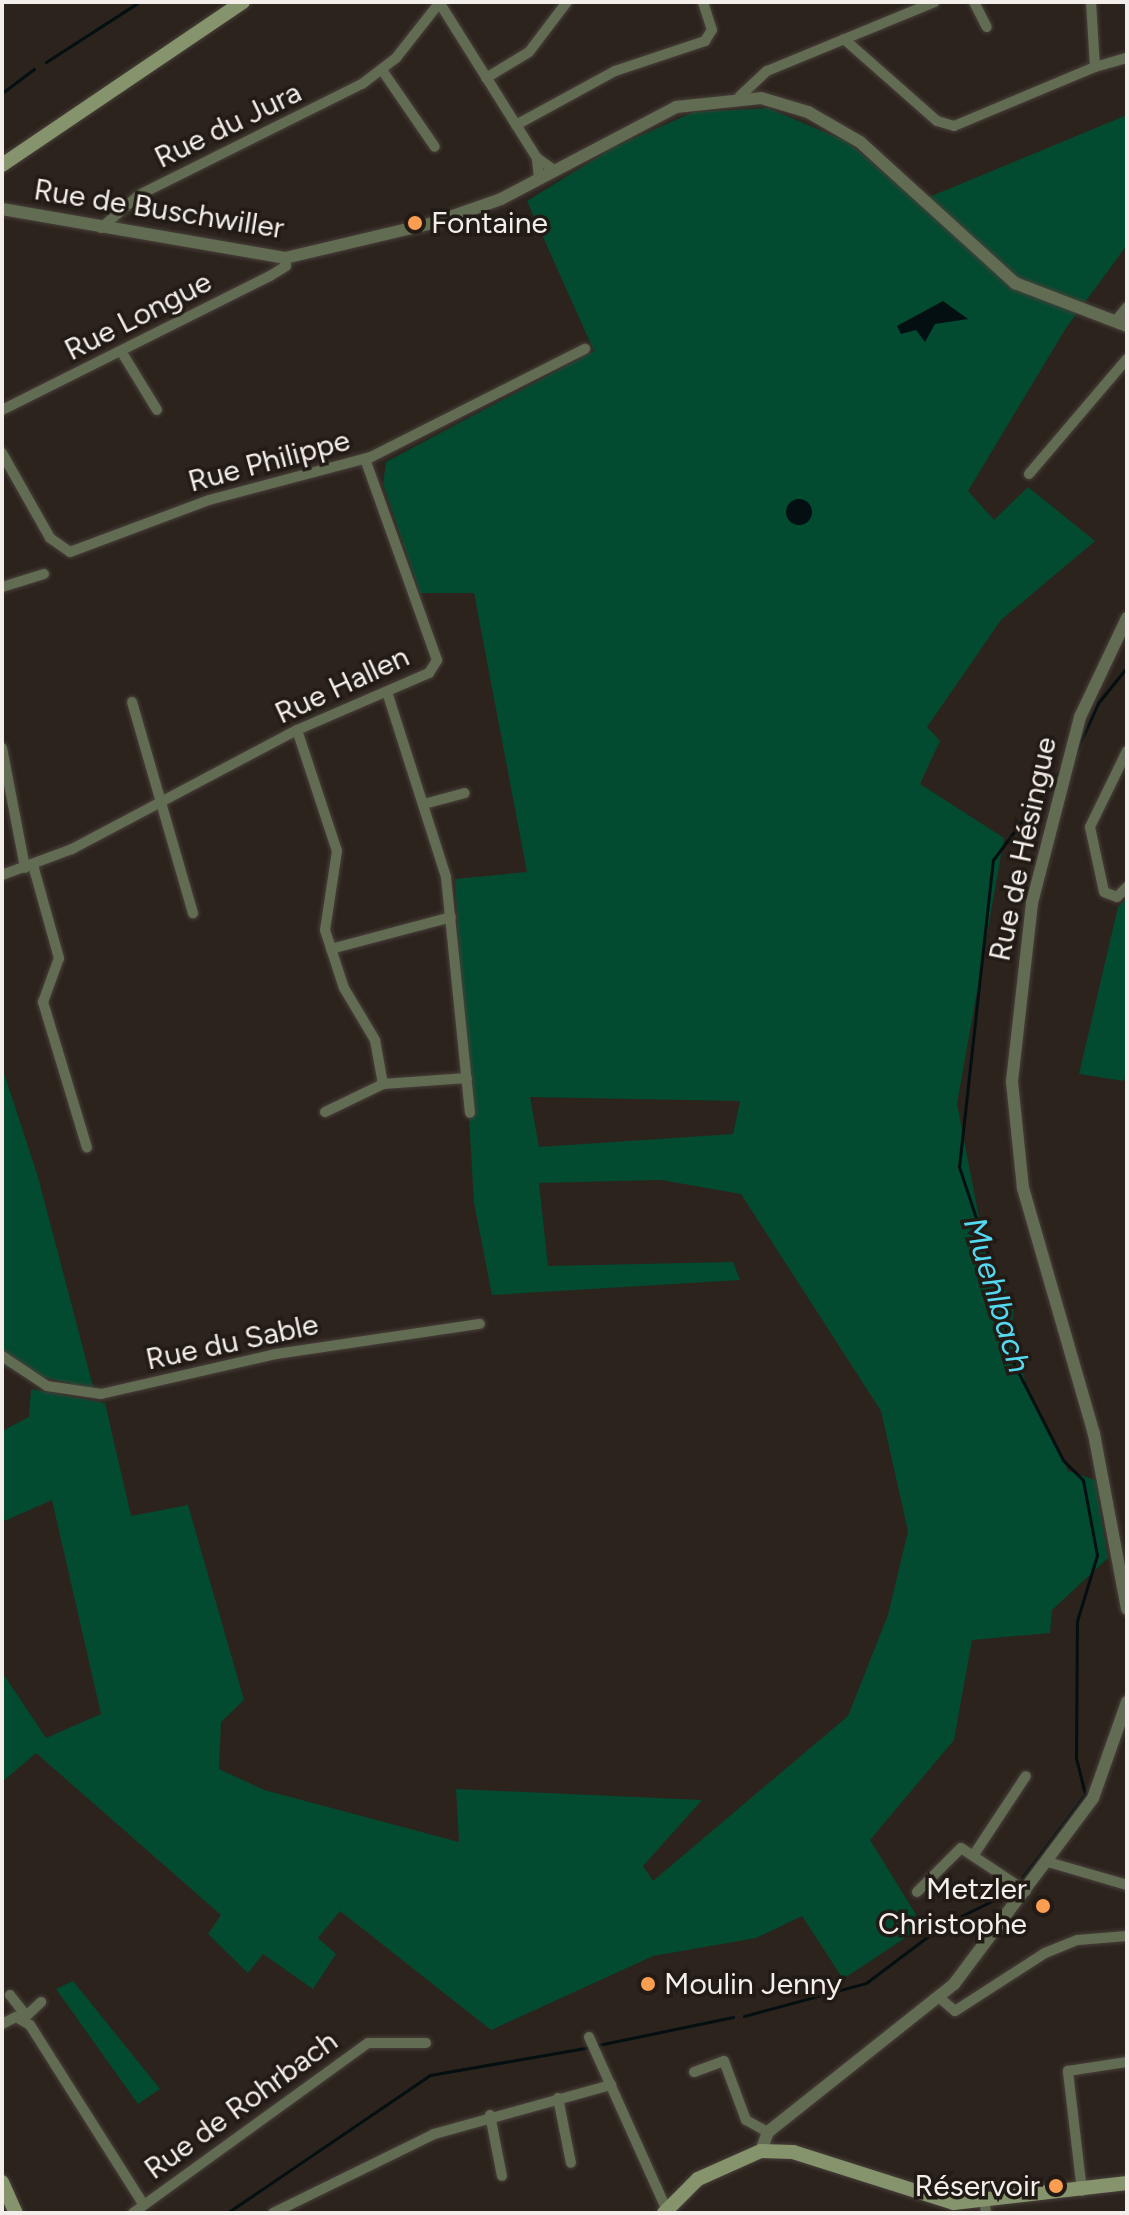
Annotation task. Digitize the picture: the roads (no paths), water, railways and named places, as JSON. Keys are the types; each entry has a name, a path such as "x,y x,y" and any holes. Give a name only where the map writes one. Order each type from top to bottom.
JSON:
{"main road":[{"path":"2,165 224,6 243,2"},
{"path":"665,2210 698,2179 761,2151 793,2152 916,2194 986,2208 1127,2183"},
{"path":"2,2182 16,2213"}],"street":[{"path":"440,2 537,158 554,170"},
{"name":"Rue du Jura","path":"100,228 139,195 382,70 440,2"},
{"path":"486,78 529,52 567,2"},
{"path":"516,125 615,71 710,35 703,2"},
{"path":"740,96 767,71 934,2"},
{"path":"974,2 987,27"},
{"path":"1091,2 1095,67"},
{"path":"844,39 946,125 1095,67 1127,58"},
{"path":"382,70 435,147"},
{"path":"756,97 767,71"},
{"name":"Rue de Buschwiller","path":"2,209 285,258 433,223 539,178 676,107 740,96 756,97 808,112 860,142 1015,283 1121,324 1127,307"},
{"path":"537,158 539,178"},
{"name":"Rue Longue","path":"2,410 270,276 286,266 285,258"},
{"name":"Rue Philippe","path":"2,453 50,538 70,552 209,500 365,459 585,349"},
{"path":"121,351 157,410"},
{"path":"1029,474 1127,359"},
{"name":"Rue Hallen","path":"2,875 29,867 297,730 429,673 437,660 365,459"},
{"path":"2,587 44,574"},
{"name":"Rue de Hésingue","path":"1127,618 1085,703 1026,931 1012,1105 1023,1188 1094,1434 1127,1609"},
{"path":"387,692 424,804 451,917 470,1113"},
{"path":"132,702 157,800 193,913"},
{"path":"297,730 337,851 325,930 331,949 375,1040 383,1084"},
{"path":"2,748 29,867 59,958 43,1002 87,1148"},
{"path":"1127,751 1090,822 1104,892 1117,897 1127,887"},
{"path":"424,804 465,793"},
{"path":"331,949 451,917"},
{"path":"325,1112 383,1084 467,1078"},
{"name":"Rue du Sable","path":"2,1356 47,1386 101,1394 276,1354 480,1324"},
{"path":"761,2151 768,2132 941,1999 1048,1862 1093,1798 1127,1702"},
{"path":"975,1853 1026,1776"},
{"path":"917,1892 942,1860 961,1848 975,1853 1026,1891"},
{"path":"1048,1862 1127,1885"},
{"path":"941,1999 955,2011 1045,1953 1078,1940 1127,1936"},
{"path":"10,1995 144,2205"},
{"path":"2,2024 24,2016 41,2002"},
{"path":"590,2039 665,2210"},
{"name":"Rue de Rohrbach","path":"133,2213 368,2043 426,2043"},
{"path":"694,2072 724,2061 746,2120 768,2132"},
{"path":"1082,2191 1068,2071 1127,2062"},
{"path":"273,2213 490,2115 611,2085"},
{"path":"558,2098 571,2163"},
{"path":"490,2115 502,2176"}],"waterway":[{"path":"46,62 139,2"},
{"path":"2,93 34,69"},
{"name":"Muehlbach","path":"1076,752 1098,703 1127,667"},
{"name":"Muehlbach","path":"1022,1878 1085,1794 1076,1758 1077,1621 1097,1555 1083,1480 1063,1460 1007,1350 1003,1299 959,1167 993,860 1063,766"},
{"path":"744,2016 866,1983 943,1925 1012,1891"},
{"path":"598,2045 733,2017"},
{"path":"227,2213 430,2075 590,2047"}],"place":[{"name":"Fontaine","path":"415,223"},
{"name":"Metzler Christophe","path":"1043,1906"},
{"name":"Moulin Jenny","path":"648,1984"},
{"name":"Réservoir","path":"1056,2186"}]}
